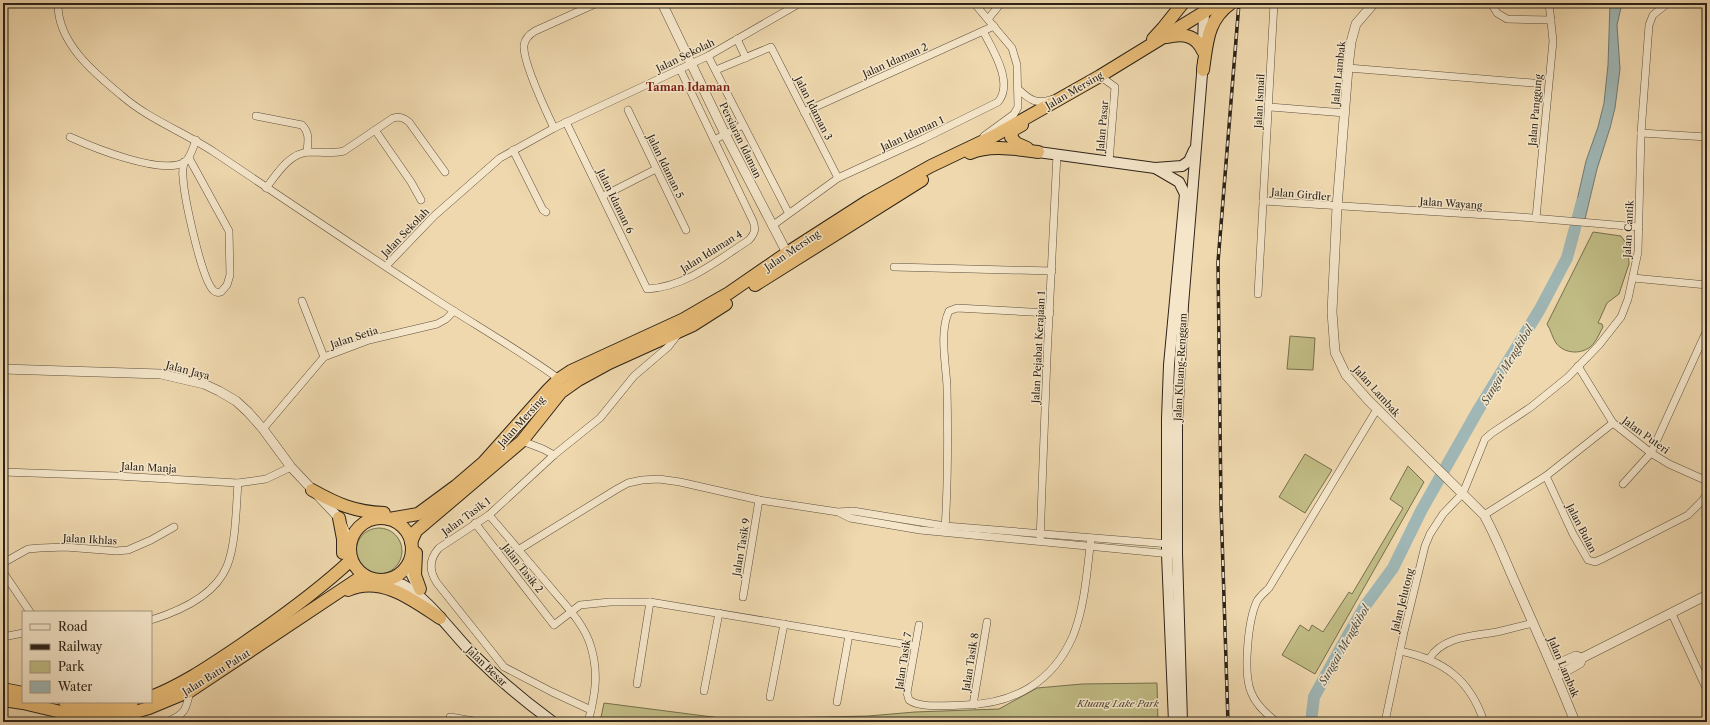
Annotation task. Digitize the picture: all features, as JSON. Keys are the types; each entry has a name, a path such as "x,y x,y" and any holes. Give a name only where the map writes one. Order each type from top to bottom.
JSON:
{"highway":[{"path":"1137,53 1163,28 1183,3"},
{"name":"Jalan Mersing","path":"411,542 416,531 425,523 438,506 484,462 559,379 590,362 684,319 729,293 868,200 994,136 1100,76 1162,38 1204,8 1219,3"},
{"path":"1203,70 1208,36 1212,24 1219,14 1231,3"},
{"path":"1162,38 1176,35 1191,37 1199,43 1203,51"},
{"path":"1038,152 1016,143 1012,140 1011,134 1017,128 1052,107 1063,97"},
{"path":"316,494 355,510 396,513 438,506 522,441 561,392 578,380 609,363 693,325 951,161 976,150 996,148 1038,152"},
{"name":"Jalan Mersing","path":"383,519 418,514 438,506"},
{"path":"328,582 339,568 342,559 343,539 338,518"},
{"path":"383,519 396,522 403,528 411,542 410,558 407,565 398,574 386,580 378,580 364,575 356,568 351,560 350,544 353,534 359,526 368,521 383,519"},
{"path":"420,589 415,575 414,566 418,542 425,523"},
{"name":"Jalan Batu Pahat","path":"152,697 171,689 197,675 269,626 328,582 351,560"},
{"name":"Jalan Batu Pahat","path":"23,703 61,712 108,719 127,718 190,691 364,575"},
{"path":"329,598 354,587 365,585 385,587 408,597 440,618"},
{"path":"3,690 22,693"},
{"name":"Jalan Batu Pahat","path":"3,700 22,703"},
{"path":"71,703 92,707 116,706 128,703"}],"main road":[{"name":"Jalan Kluang-Renggam","path":"1182,722 1172,549 1180,366 1203,70 1204,8"},
{"path":"1038,152 1155,168 1182,166 1189,161 1197,143"},
{"name":"Jalan Kluang-Renggam","path":"1155,168 1179,182 1185,194 1168,382 1174,722"},
{"name":"Jalan Besar","path":"407,565 428,604"},
{"name":"Jalan Besar","path":"386,580 402,585 428,604 474,654 518,695 552,722"}],"street":[{"path":"58,3 59,16 69,42 90,67 128,100 196,140 266,188 454,311 520,352 559,379"},
{"path":"554,128 528,65 524,53 524,44 529,35 535,30 597,3"},
{"name":"Persiaran Idaman","path":"662,3 725,134 787,253"},
{"name":"Jalan Sekolah","path":"386,266 434,216 500,158 566,122 708,56 800,3"},
{"path":"960,152 1014,114 1018,107 1017,65 1012,48 974,3"},
{"path":"988,20 1001,3"},
{"name":"Jalan Ismail","path":"1258,294 1274,3"},
{"name":"Jalan Lambak","path":"1374,3 1356,24 1351,42 1348,68 1337,207 1332,312 1335,352 1346,375 1377,409 1484,515 1493,530 1553,666 1575,722"},
{"path":"1491,3 1497,13 1507,19 1551,20"},
{"name":"Jalan Panggung","path":"1536,218 1553,42 1549,3"},
{"name":"Jalan Cantik","path":"1459,490 1485,439 1537,402 1568,377 1599,345 1621,317 1633,278 1638,252 1641,133 1649,25 1653,15 1668,3"},
{"name":"Jalan Idaman 2","path":"804,112 994,26"},
{"name":"Jalan Idaman 1","path":"772,226 788,212 838,178 923,139 998,102 1002,98 1003,91 1002,74 999,62 983,31"},
{"path":"716,70 746,58 737,39"},
{"name":"Jalan Idaman 3","path":"746,58 771,47 838,178"},
{"path":"708,56 788,212"},
{"path":"1348,68 1533,84"},
{"name":"Jalan Idaman 4","path":"647,289 661,288 689,278 749,240 754,234 755,228 746,206 680,69"},
{"name":"Jalan Pasar","path":"1100,76 1115,87 1109,162"},
{"path":"1018,89 1027,98 1036,102 1048,101 1063,97"},
{"path":"1269,107 1345,113"},
{"name":"Jalan Idaman 5","path":"628,110 686,230"},
{"path":"256,116 302,124 307,130 307,152"},
{"path":"266,188 287,162 297,155 307,152 334,154 344,151 393,118 404,118 409,122 445,172"},
{"name":"Jalan Idaman 6","path":"566,122 647,289"},
{"path":"714,140 743,125"},
{"path":"375,130 411,182 421,200"},
{"path":"1641,133 1707,137"},
{"path":"70,137 95,148 154,165 171,166 187,160"},
{"path":"187,160 229,231 230,275 227,285 222,292 218,293 212,289 202,266 186,204 182,176 187,160 196,140"},
{"path":"513,150 543,210 546,212"},
{"name":"Jalan Pejabat Kerajaan 1","path":"1040,541 1057,154"},
{"path":"603,196 656,169"},
{"name":"Jalan Girdler","path":"1263,201 1337,207"},
{"name":"Jalan Wayang","path":"1337,207 1536,218 1639,227"},
{"name":"Persiaran Idaman","path":"772,226 787,243 793,244 808,240"},
{"path":"894,267 1052,271"},
{"path":"1633,278 1707,285 1707,271"},
{"path":"302,301 324,357"},
{"path":"945,529 947,420 944,338 949,311 957,308 1050,313"},
{"name":"Jalan Setia","path":"263,429 324,357 369,340 437,324 446,319 454,311"},
{"path":"1623,484 1651,453 1707,330"},
{"name":"Jalan Tasik 1","path":"591,710 545,689 504,667 437,583 431,570 433,554 439,548 489,515 554,455 600,418 634,376 668,347 680,332"},
{"name":"Jalan Puteri","path":"1578,366 1613,423 1651,453 1674,466 1707,481"},
{"name":"Jalan Jaya","path":"3,369 161,374 204,384 236,401 248,412 263,429 291,467 338,518 350,544"},
{"path":"1277,722 1258,705 1250,690 1247,677 1248,651 1254,609 1258,600 1269,588 1377,409"},
{"path":"1484,515 1546,476 1613,423"},
{"path":"522,441 554,455"},
{"name":"Jalan Manja","path":"3,472 117,476 238,483 266,479 291,467"},
{"name":"Jalan Bulan","path":"1546,476 1573,534 1590,562 1604,558 1688,515 1703,500 1707,492"},
{"path":"518,550 628,483 659,479 680,482 759,500 838,512 853,511 945,529 1090,546 1172,549"},
{"path":"152,620 178,610 203,596 218,582 227,566 232,548 238,483"},
{"name":"Jalan Jelutong","path":"1385,722 1425,546 1430,534 1459,490"},
{"name":"Jalan Jaya","path":"316,494 336,507 351,513 383,519"},
{"name":"Jalan Tasik 9","path":"743,597 759,500"},
{"path":"489,515 571,612 584,631 591,648 595,684 595,694 588,722"},
{"name":"Jalan Tasik 2","path":"476,524 554,624 571,612"},
{"name":"Jalan Ikhlas","path":"3,563 28,549 65,547 128,550 151,540 174,527"},
{"path":"945,529 1091,538 1172,549"},
{"path":"973,705 990,704 1008,699 1040,681 1058,664 1072,637 1078,621 1091,538"},
{"path":"3,572 29,611"},
{"path":"1557,676 1580,663 1582,658 1672,614 1707,595"},
{"path":"571,612 580,605 596,602 650,602 915,646"},
{"path":"636,684 650,602"},
{"path":"704,691 718,613"},
{"path":"1672,614 1707,690"},
{"name":"Jalan Tasik 8","path":"973,705 987,622"},
{"path":"1429,659 1438,648 1452,640 1533,623"},
{"path":"770,697 784,624"},
{"name":"Jalan Tasik 7","path":"919,625 907,693 909,700 914,704 973,705"},
{"path":"3,637 22,633"},
{"path":"837,702 850,635"},
{"path":"1400,651 1429,659 1449,671 1465,686 1477,704 1483,721"},
{"path":"1553,666 1576,656 1582,658"},
{"path":"166,722 178,717 184,712 190,691"},
{"path":"450,717 480,722"}],"green space":[{"path":"1593,232 1621,236 1628,246 1629,264 1619,294 1607,303 1598,323 1602,324 1603,327 1595,341 1586,350 1575,352 1564,350 1556,343 1547,324"},
{"path":"1290,336 1315,338 1313,370 1287,369"},
{"path":"1305,454 1332,470 1305,513 1279,497"},
{"path":"1408,466 1424,482 1315,674 1282,655 1300,625 1309,631 1312,625 1323,632 1349,592 1352,594 1403,508 1390,499"},
{"path":"379,528 392,532 398,538 402,551 398,564 392,570 379,574 366,570 360,564 356,551 360,538 366,532"},
{"name":"Kluang Lake Park","path":"1157,683 1158,722 600,722 604,703 728,719 868,716 915,712 999,709 1037,688 1082,684"}],"water":[{"path":"1610,3 1622,3 1617,25 1620,69 1615,108 1597,169 1585,219 1573,218 1586,161 1598,127 1604,103 1608,65"}],"waterway":[{"name":"Sungai Mengkibol","path":"1311,722 1314,697 1343,644 1365,606 1393,568 1421,511 1477,412 1540,309 1567,258 1582,202"}],"railway":[{"path":"1228,722 1221,505 1218,262 1239,3"}],"district":[{"name":"Taman Idaman","path":"688,87"}]}
